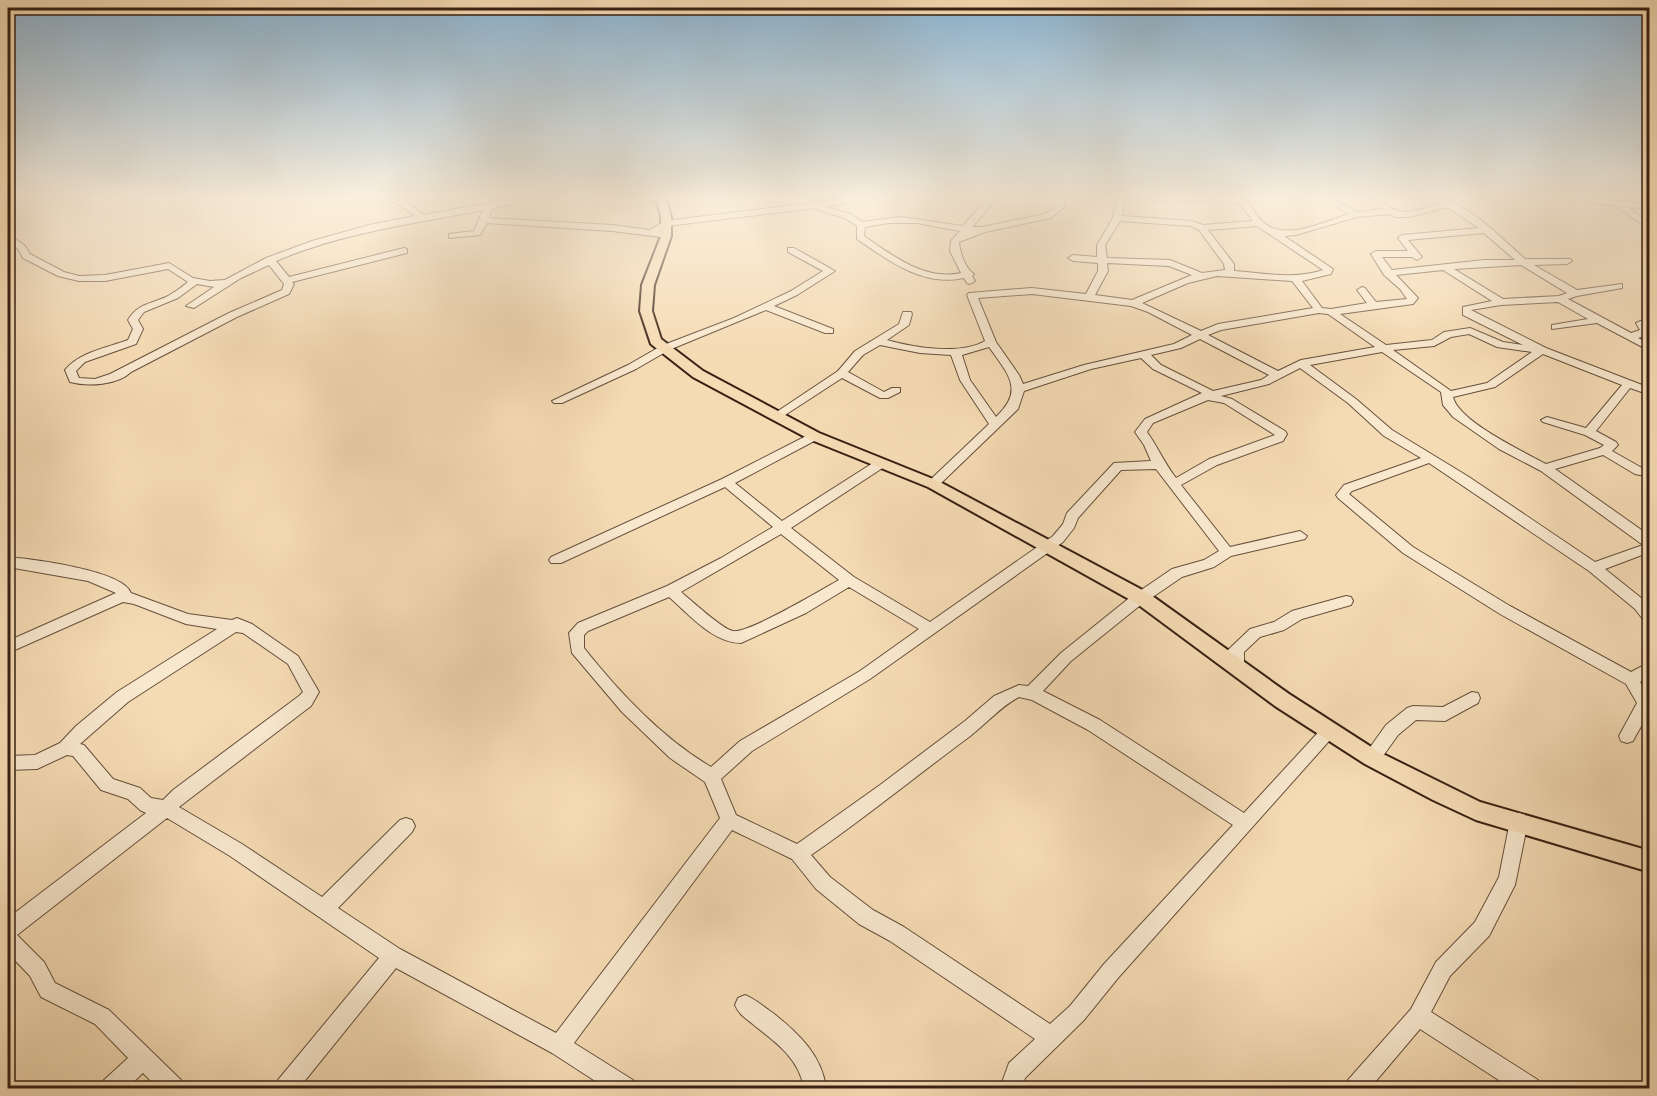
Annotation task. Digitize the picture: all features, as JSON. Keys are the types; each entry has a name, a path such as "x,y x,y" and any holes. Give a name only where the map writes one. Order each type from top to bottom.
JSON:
{"main road":[{"path":"657,249 645,295 646,311 655,340 698,374 814,436 933,484 1012,529 1047,545 1101,578 1142,598 1200,643 1372,758 1476,810 1518,820 1650,862"}],"street":[{"path":"23,249 26,256 39,259 50,271 75,279 105,278 169,266 184,278 195,281 214,285 230,282"},
{"path":"191,306 269,260 299,249"},
{"path":"879,249 918,274 962,277 969,274"},
{"path":"933,484 1014,407 1019,389 1014,375 992,342 972,295 969,274 964,270 956,249"},
{"path":"1089,297 1103,271 1101,249"},
{"path":"1218,249 1229,264 1230,273"},
{"path":"1133,303 1201,276 1230,273 1294,277 1317,276 1326,273 1328,269 1299,249"},
{"path":"1410,249 1427,268"},
{"path":"1508,249 1522,262 1575,293"},
{"path":"287,280 404,250"},
{"path":"558,401 632,367 665,348 705,334 794,293 830,271 790,250"},
{"path":"1019,389 1142,353 1177,346 1218,327 1319,310 1331,312 1373,305 1403,304 1413,298 1387,273 1376,254 1414,254"},
{"path":"1073,258 1170,263 1201,276"},
{"path":"195,281 176,296 151,304 135,314 133,320 138,329 132,342 81,360 70,370 74,380 84,383 111,378 233,315 286,292 289,284 287,280 269,260"},
{"path":"1387,273 1427,268 1567,261"},
{"path":"1445,267 1501,302"},
{"path":"1294,277 1319,310"},
{"path":"1619,286 1575,293 1560,299 1501,302 1466,309 1467,313 1542,350 1650,392"},
{"path":"1362,290 1373,305"},
{"path":"972,295 1032,291 1133,303 1277,375"},
{"path":"1560,299 1650,348"},
{"path":"764,306 829,331"},
{"path":"1331,312 1446,391 1449,405 1457,415 1503,447 1545,468 1650,545"},
{"path":"778,415 842,373 859,353 904,325 907,314"},
{"path":"1630,337 1647,331 1641,323 1650,320"},
{"path":"1556,327 1598,321"},
{"path":"1227,552 1159,465 1150,444 1141,432 1149,421 1207,396 1265,382 1300,363 1384,350 1400,345 1434,343 1448,334 1470,331 1502,345 1542,350"},
{"path":"878,341 902,348 955,350 983,349 992,342"},
{"path":"955,350 965,380 996,425"},
{"path":"1447,395 1491,385 1542,350"},
{"path":"1142,353 1156,367 1208,392 1207,396"},
{"path":"1300,363 1352,401 1388,433 1594,568 1640,605 1650,618"},
{"path":"118,380 127,370"},
{"path":"842,373 884,396 896,390"},
{"path":"1589,432 1628,384"},
{"path":"1174,484 1213,462 1279,438 1281,434 1228,400 1207,396"},
{"path":"1545,468 1604,452 1612,446 1589,432 1547,420"},
{"path":"556,561 726,482 814,436"},
{"path":"1604,452 1639,471 1650,473"},
{"path":"1430,459 1348,488 1342,495 1408,550 1505,610 1631,680 1645,703 1627,736"},
{"path":"879,464 827,501 671,591 583,627 576,633 574,640 584,658 643,725 678,755 712,777 729,820 798,853 823,883 866,917 897,934 1052,1038"},
{"path":"712,777 746,746 865,675 1058,539 1069,525 1072,516 1118,466 1159,465"},
{"path":"726,482 779,528 849,580 931,629"},
{"path":"1032,692 1066,657 1177,573 1209,564 1227,552 1300,536"},
{"path":"1594,568 1650,545"},
{"path":"8,562 89,576 121,587 124,592 122,597"},
{"path":"671,591 731,638 741,637 801,609 849,580"},
{"path":"8,647 122,597 186,619 237,624 271,642 293,660 311,692 305,701 178,795 166,808 8,930"},
{"path":"1236,665 1236,650 1255,633 1280,626 1297,615 1346,600"},
{"path":"8,763 38,762 66,748 97,717 187,655 237,624"},
{"path":"1631,680 1650,668"},
{"path":"798,853 899,782 1005,698 1017,692 1032,692 1109,734 1245,824"},
{"path":"1372,758 1392,730 1413,713 1445,714 1472,698"},
{"path":"1011,1089 1017,1071 1077,1013 1111,971 1330,731"},
{"path":"66,748 78,750 107,785 134,793 146,805 166,808 236,850 393,956 559,1046 625,1089"},
{"path":"559,1046 729,820"},
{"path":"1356,1089 1418,1016 1443,969 1482,929 1495,906 1512,864 1518,820"},
{"path":"323,909 406,826"},
{"path":"8,940 37,969 48,990 102,1017 173,1089"},
{"path":"286,1089 393,956"},
{"path":"745,1005 800,1051 815,1082 814,1089"},
{"path":"1418,1016 1530,1089"},
{"path":"112,1089 143,1059"}]}
